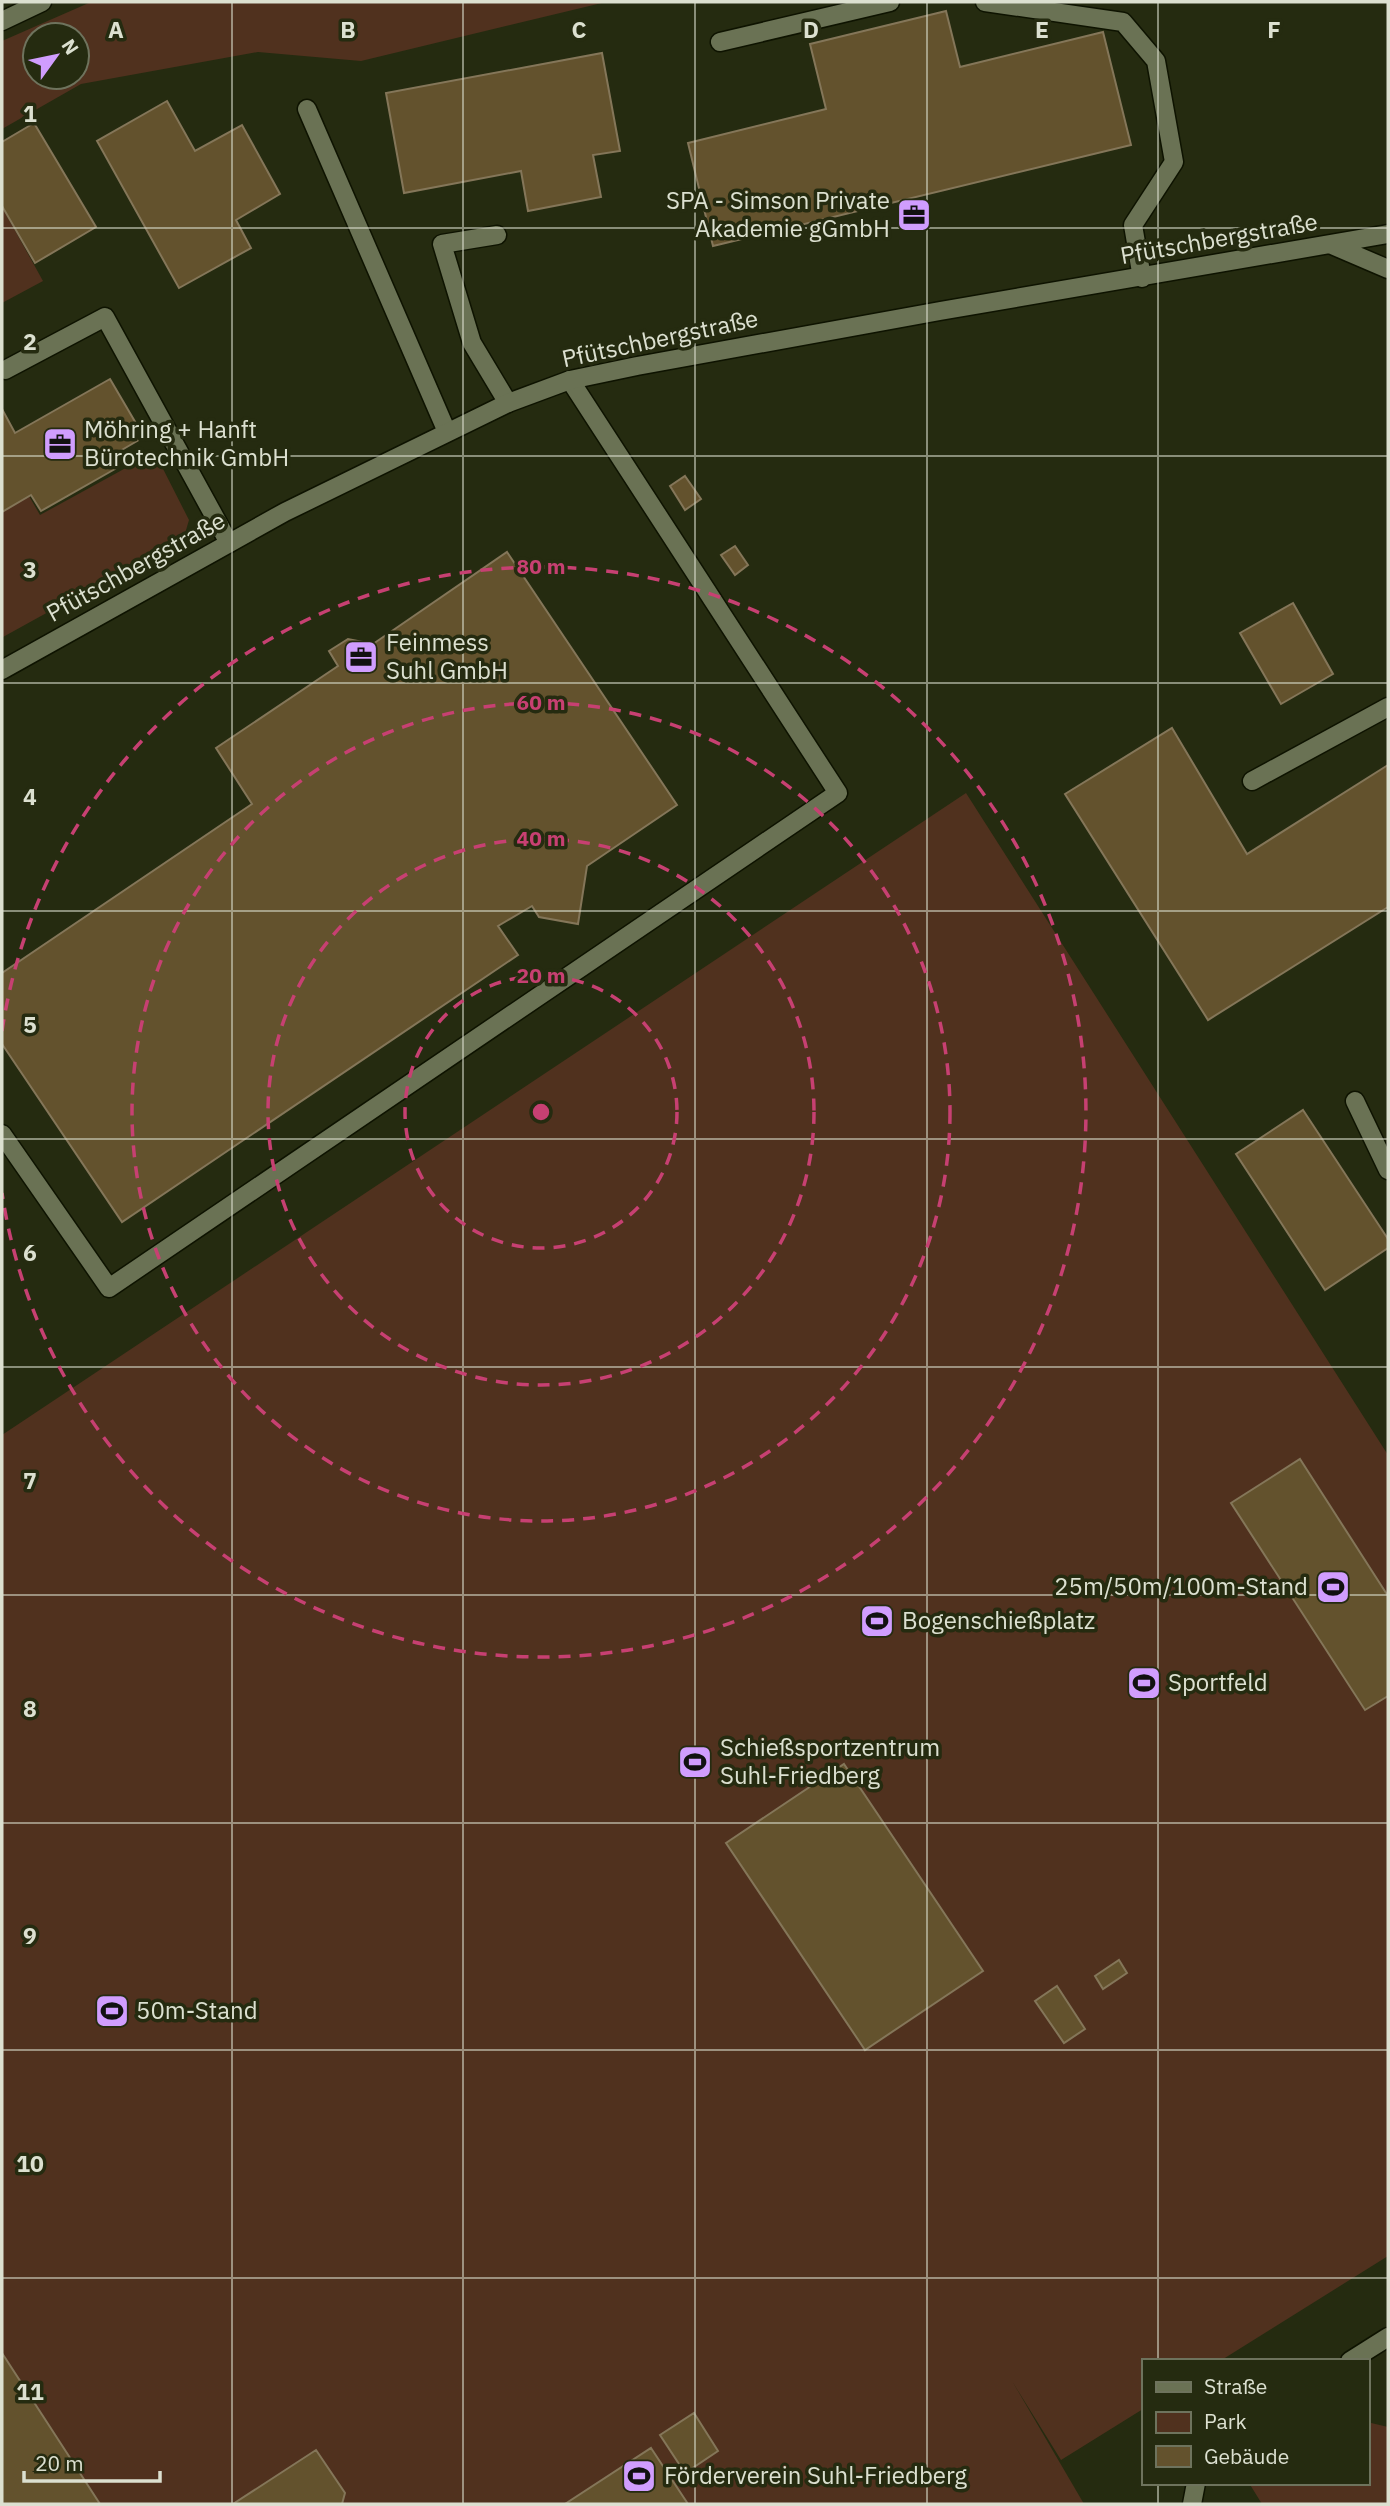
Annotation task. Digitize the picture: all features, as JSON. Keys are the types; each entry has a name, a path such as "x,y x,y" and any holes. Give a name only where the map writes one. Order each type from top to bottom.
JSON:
{"street":[{"path":"2,21 42,2"},
{"path":"720,41 890,2"},
{"path":"985,2 1123,22 1156,61 1174,162 1133,225 1142,278"},
{"path":"307,109 447,432"},
{"path":"497,234 442,244 472,343 508,403"},
{"name":"Pfütschbergstraße","path":"2,670 285,512 508,403 570,380 1388,234"},
{"path":"1332,245 1388,269"},
{"path":"5,370 105,317 229,543"},
{"path":"2,1134 109,1288 838,793 570,380"},
{"path":"1252,781 1388,707"},
{"path":"1355,1101 1388,1170"},
{"path":"1353,2359 1388,2337"},
{"path":"1192,2504 1196,2485"}],"green space":[{"path":"91,2 606,2 361,61 258,52 91,82 91,21 48,21"},
{"path":"21,33 21,91 69,91 2,129 2,41"},
{"path":"2,207 43,281 2,303"},
{"path":"144,458 158,459 189,520 184,537 3,637 2,510 29,496 40,515"},
{"name":"Schießsportzentrum Suhl-Friedberg","path":"966,793 1388,1455 1388,2256 1223,2359 1142,2359 1142,2410 1061,2460 1012,2381 1084,2504 2,2504 2,1435"},
{"path":"1369,2422 1388,2427 1388,2504 1262,2504 1250,2485 1369,2485"}],"building":[{"path":"946,11 960,67 1103,32 1131,145 713,246 688,143 826,109 810,44"},
{"path":"602,53 620,151 593,155 601,197 528,211 521,171 404,193 386,93"},
{"path":"167,101 195,151 242,125 280,194 236,220 251,248 179,288 97,141"},
{"path":"34,123 96,227 35,263 2,206 2,142"},
{"path":"110,379 144,437 108,458 115,469 41,511 31,495 2,512 2,409 15,433"},
{"path":"685,476 701,499 685,510 670,486"},
{"path":"735,546 748,565 735,575 721,555"},
{"path":"507,552 677,805 587,866 578,924 539,917 532,906 498,926 518,955 122,1222 2,1044 2,973 252,804 216,748 338,666 329,651 348,639 373,644"},
{"path":"1293,603 1333,674 1281,704 1240,633"},
{"path":"1172,728 1247,854 1388,765 1388,907 1208,1020 1065,794"},
{"path":"1303,1110 1388,1239 1388,1248 1325,1290 1236,1154"},
{"name":"25m/50m/100m-Stand","path":"1300,1459 1388,1596 1388,1696 1365,1710 1231,1503"},
{"path":"844,1764 983,1971 865,2050 726,1843"},
{"path":"1119,1960 1127,1973 1103,1989 1095,1976"},
{"path":"1057,1986 1085,2029 1064,2043 1035,2001"},
{"path":"2,2353 100,2504 2,2504"},
{"path":"694,2413 718,2451 685,2473 660,2435"},
{"name":"Förderverein Suhl-Friedberg","path":"651,2448 688,2504 565,2504"},
{"path":"316,2450 345,2493 342,2504 233,2504"}],"place":[{"name":"SPA - Simson Private Akademie gGmbH","path":"914,215"},
{"name":"Möhring + Hanft Bürotechnik GmbH","path":"60,444"},
{"name":"Feinmess Suhl GmbH","path":"361,657"},
{"name":"25m/50m/100m-Stand","path":"1333,1587"},
{"name":"Bogenschießplatz","path":"877,1621"},
{"name":"Sportfeld","path":"1144,1683"},
{"name":"Schießsportzentrum Suhl-Friedberg","path":"695,1762"},
{"name":"50m-Stand","path":"112,2011"},
{"name":"Förderverein Suhl-Friedberg","path":"639,2476"}]}
